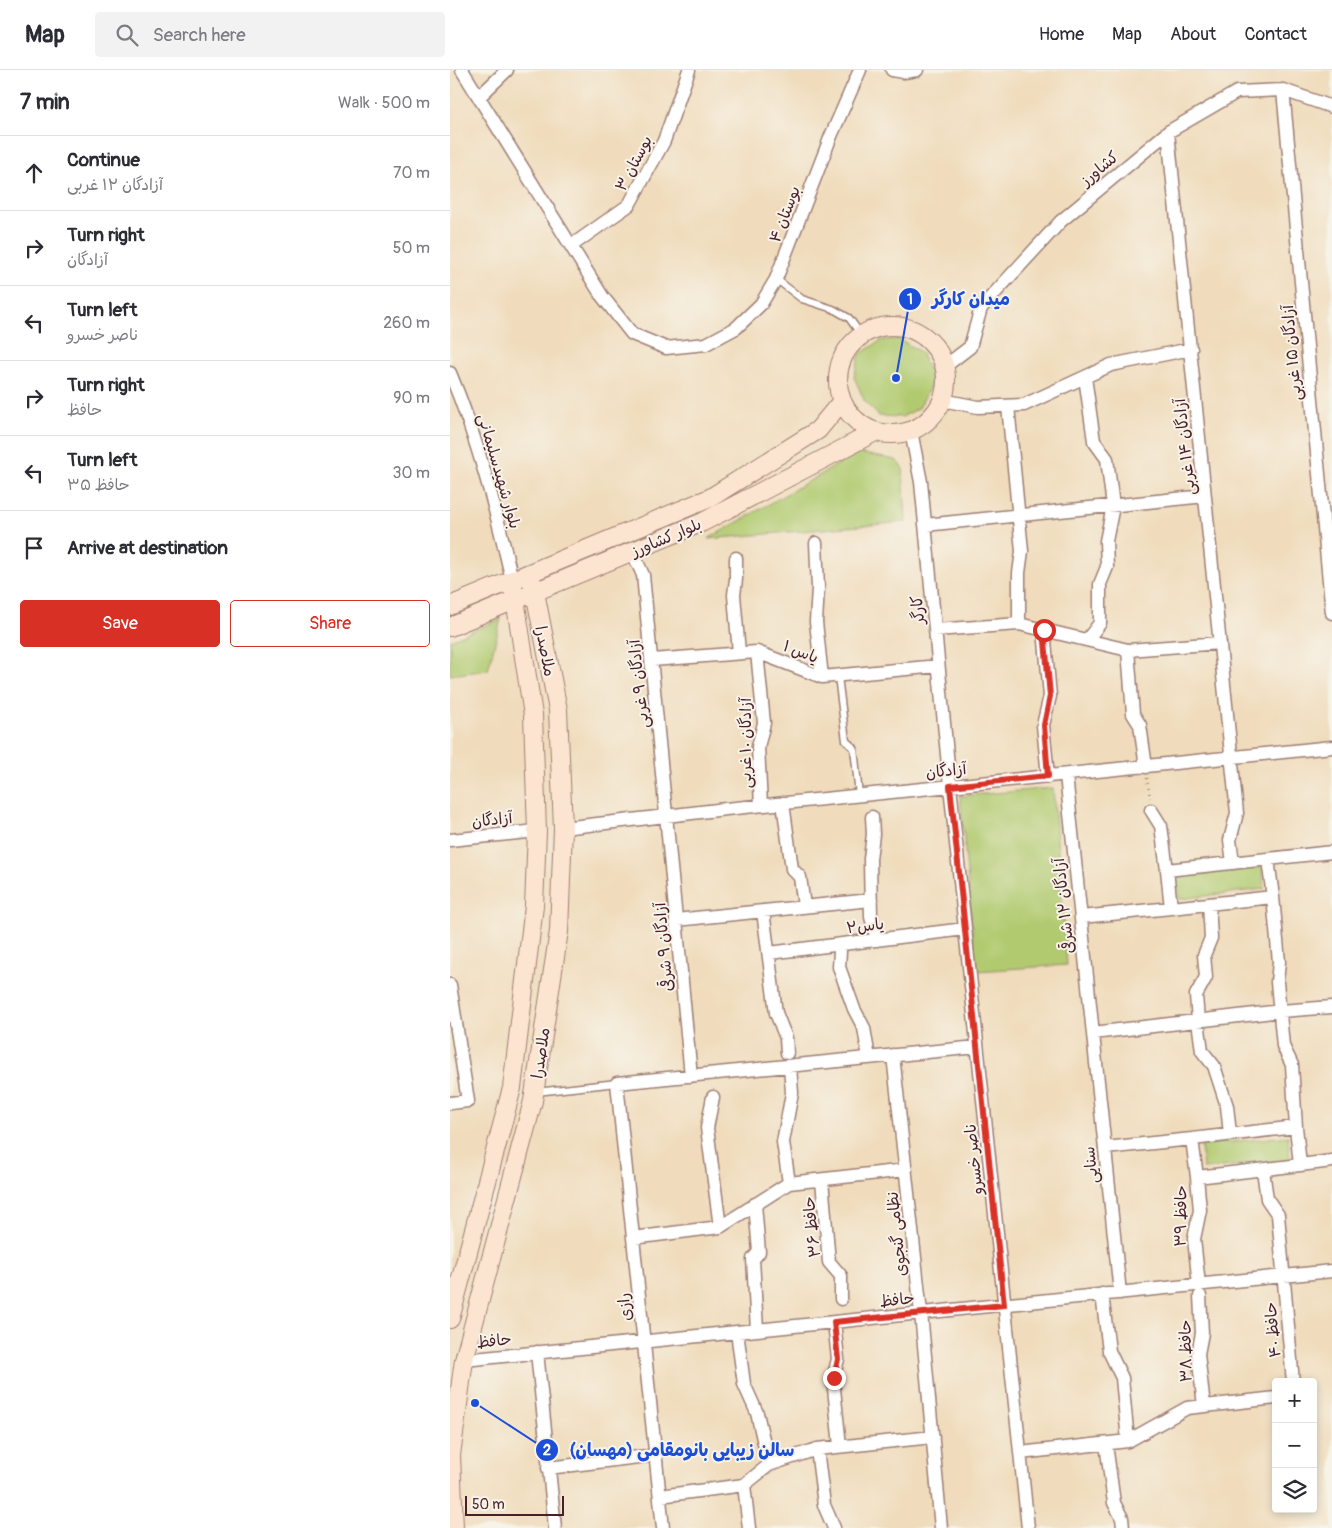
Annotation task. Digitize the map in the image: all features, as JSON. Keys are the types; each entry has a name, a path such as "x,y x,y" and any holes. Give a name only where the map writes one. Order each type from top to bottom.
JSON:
{"main road":[{"path":"896,326 914,331 930,341 940,356 944,367 946,373 945,392 938,409 926,422 911,431 893,435 875,432 861,425 850,414 842,401 838,383 841,365 849,348 862,336 878,328 896,326"},
{"name":"بلوار کشاورز","path":"450,606 710,498 818,430 842,401"},
{"name":"بلوار کشاورز","path":"450,627 703,522 875,432"},
{"name":"ملاصدرا","path":"454,1528 451,1455 464,1360 535,1092 558,930 562,828 558,710 535,592 529,573"},
{"name":"ملاصدرا","path":"450,1318 512,1088 534,906 537,831 533,715 512,580"}],"street":[{"path":"462,70 571,246"},
{"path":"479,97 507,70"},
{"name":"بوستان ۳","path":"571,246 629,205 664,141 689,70"},
{"name":"بوستان ۴","path":"571,246 602,296 632,334 666,348 706,344 736,328 762,304 776,279 831,136 860,70"},
{"path":"892,70 904,72 917,70"},
{"name":"کشاورز","path":"944,367 970,347 981,308 1061,221 1168,132 1237,92 1282,90 1332,107"},
{"name":"آزادگان ۱۵ غربی","path":"1282,90 1332,613"},
{"name":"آزادگان ۱۴ غربی","path":"1168,132 1237,813 1230,840 1233,863"},
{"path":"942,400 978,407 1024,405 1112,365 1191,349"},
{"name":"بلوار شهیدسلیمانی","path":"450,373 462,402 496,507 512,580"},
{"path":"1085,377 1094,441 1107,459 1113,506 1106,541 1107,567 1100,584 1100,623 1087,640"},
{"path":"1008,406 1022,551 1019,573 1019,624"},
{"name":"کارگر","path":"911,431 921,482 950,786"},
{"path":"925,525 1205,496"},
{"path":"816,543 818,588 816,622 822,677"},
{"name":"آزادگان ۹ غربی","path":"632,551 643,575 667,816"},
{"path":"736,558 734,596 740,653"},
{"path":"935,630 1019,624 1128,650 1220,643"},
{"path":"1044,630 1050,696 1044,725 1048,776"},
{"path":"1128,650 1133,714 1140,726 1146,767"},
{"name":"یاس ۱","path":"652,660 757,652 822,677 938,666"},
{"name":"آزادگان ۱۰ غربی","path":"757,652 764,723 758,747 761,805"},
{"name":"آزادگان","path":"562,828 761,805 1332,747"},
{"name":"آزادگان ۱۲ شرقی","path":"1066,775 1093,1033"},
{"name":"ناصر خسرو","path":"950,786 1028,1528"},
{"path":"783,803 792,869 800,877 804,906"},
{"path":"1151,810 1161,826 1171,908"},
{"name":"آزادگان ۹ شرقی","path":"667,816 691,1076"},
{"path":"872,817 873,834 870,860 871,917 877,940"},
{"name":"آزادگان","path":"450,840 537,831"},
{"path":"1167,870 1332,852"},
{"path":"1268,859 1279,962 1277,982 1283,1046 1292,1065 1300,1165"},
{"path":"1081,917 1272,897"},
{"path":"676,920 871,900"},
{"path":"1208,904 1212,938 1204,955 1206,977 1196,995 1198,1021 1202,1050 1214,1066 1227,1106 1230,1134"},
{"path":"763,911 776,1013 786,1038 789,1060 792,1093 783,1142 788,1183"},
{"name":"یاس۲","path":"768,953 965,929"},
{"path":"840,951 840,967 854,1009 864,1028 869,1058"},
{"path":"450,985 468,1100 450,1103"},
{"path":"1093,1033 1281,1011 1332,1007"},
{"name":"سنایی","path":"1093,1033 1120,1293"},
{"path":"617,1083 691,1076 789,1060 869,1058 977,1047"},
{"name":"نظامی گنجوی","path":"893,1055 921,1313 941,1528"},
{"name":"رازی","path":"617,1083 663,1528"},
{"path":"713,1097 707,1128 720,1227"},
{"path":"1105,1148 1296,1127"},
{"name":"حافظ ۳۹","path":"1192,1139 1200,1210 1194,1239 1200,1290"},
{"path":"1197,1177 1332,1161"},
{"path":"633,1238 720,1227 788,1183 906,1170"},
{"name":"حافظ ۴۰","path":"1263,1170 1267,1199 1278,1215 1293,1378"},
{"name":"حافظ ۳۶","path":"822,1180 829,1262 840,1276 841,1298"},
{"path":"755,1204 759,1252 753,1259 757,1330"},
{"name":"حافظ","path":"464,1360 1102,1294 1200,1290 1284,1276 1332,1271"},
{"name":"حافظ ۳۸","path":"1200,1290 1202,1333 1198,1354 1204,1406"},
{"path":"1102,1294 1109,1350 1122,1378 1128,1441"},
{"path":"834,1322 838,1359 834,1378 840,1446"},
{"path":"737,1332 744,1384 757,1413 769,1465"},
{"path":"536,1352 554,1528"},
{"path":"1020,1453 1128,1441 1187,1408 1272,1398"},
{"path":"660,1496 744,1485 769,1465 817,1449 933,1437"},
{"path":"1106,1444 1114,1503 1122,1518 1123,1528"},
{"path":"817,1449 824,1505 834,1528"},
{"path":"548,1468 655,1455"},
{"path":"744,1485 749,1528"}],"lane":[{"path":"776,279 802,299 833,309 849,318 862,336"},
{"path":"838,676 846,741 854,748 859,795"},
{"path":"535,1092 617,1083"}],"path":[{"path":"1146,767 1151,810"}],"green space":[{"path":"899,339 921,352 933,381 919,408 902,417 879,416 865,402 854,377 860,354 882,340"},
{"path":"858,453 896,460 903,469 906,522 708,539"},
{"path":"501,619 488,670 450,675 450,640"},
{"path":"1053,788 1067,965 976,971 960,796"},
{"path":"1262,867 1264,889 1179,899 1176,877"},
{"path":"1288,1136 1290,1160 1203,1169 1201,1145"}],"place":[{"name":"میدان کارگر","path":"896,378"},
{"name":"سالن زیبایی بانومقامی (مهسان)","path":"475,1403"}],"route":[{"path":"834,1378 838,1359 834,1322 1004,1305 950,786 1048,776 1044,725 1050,696 1044,630"}]}
